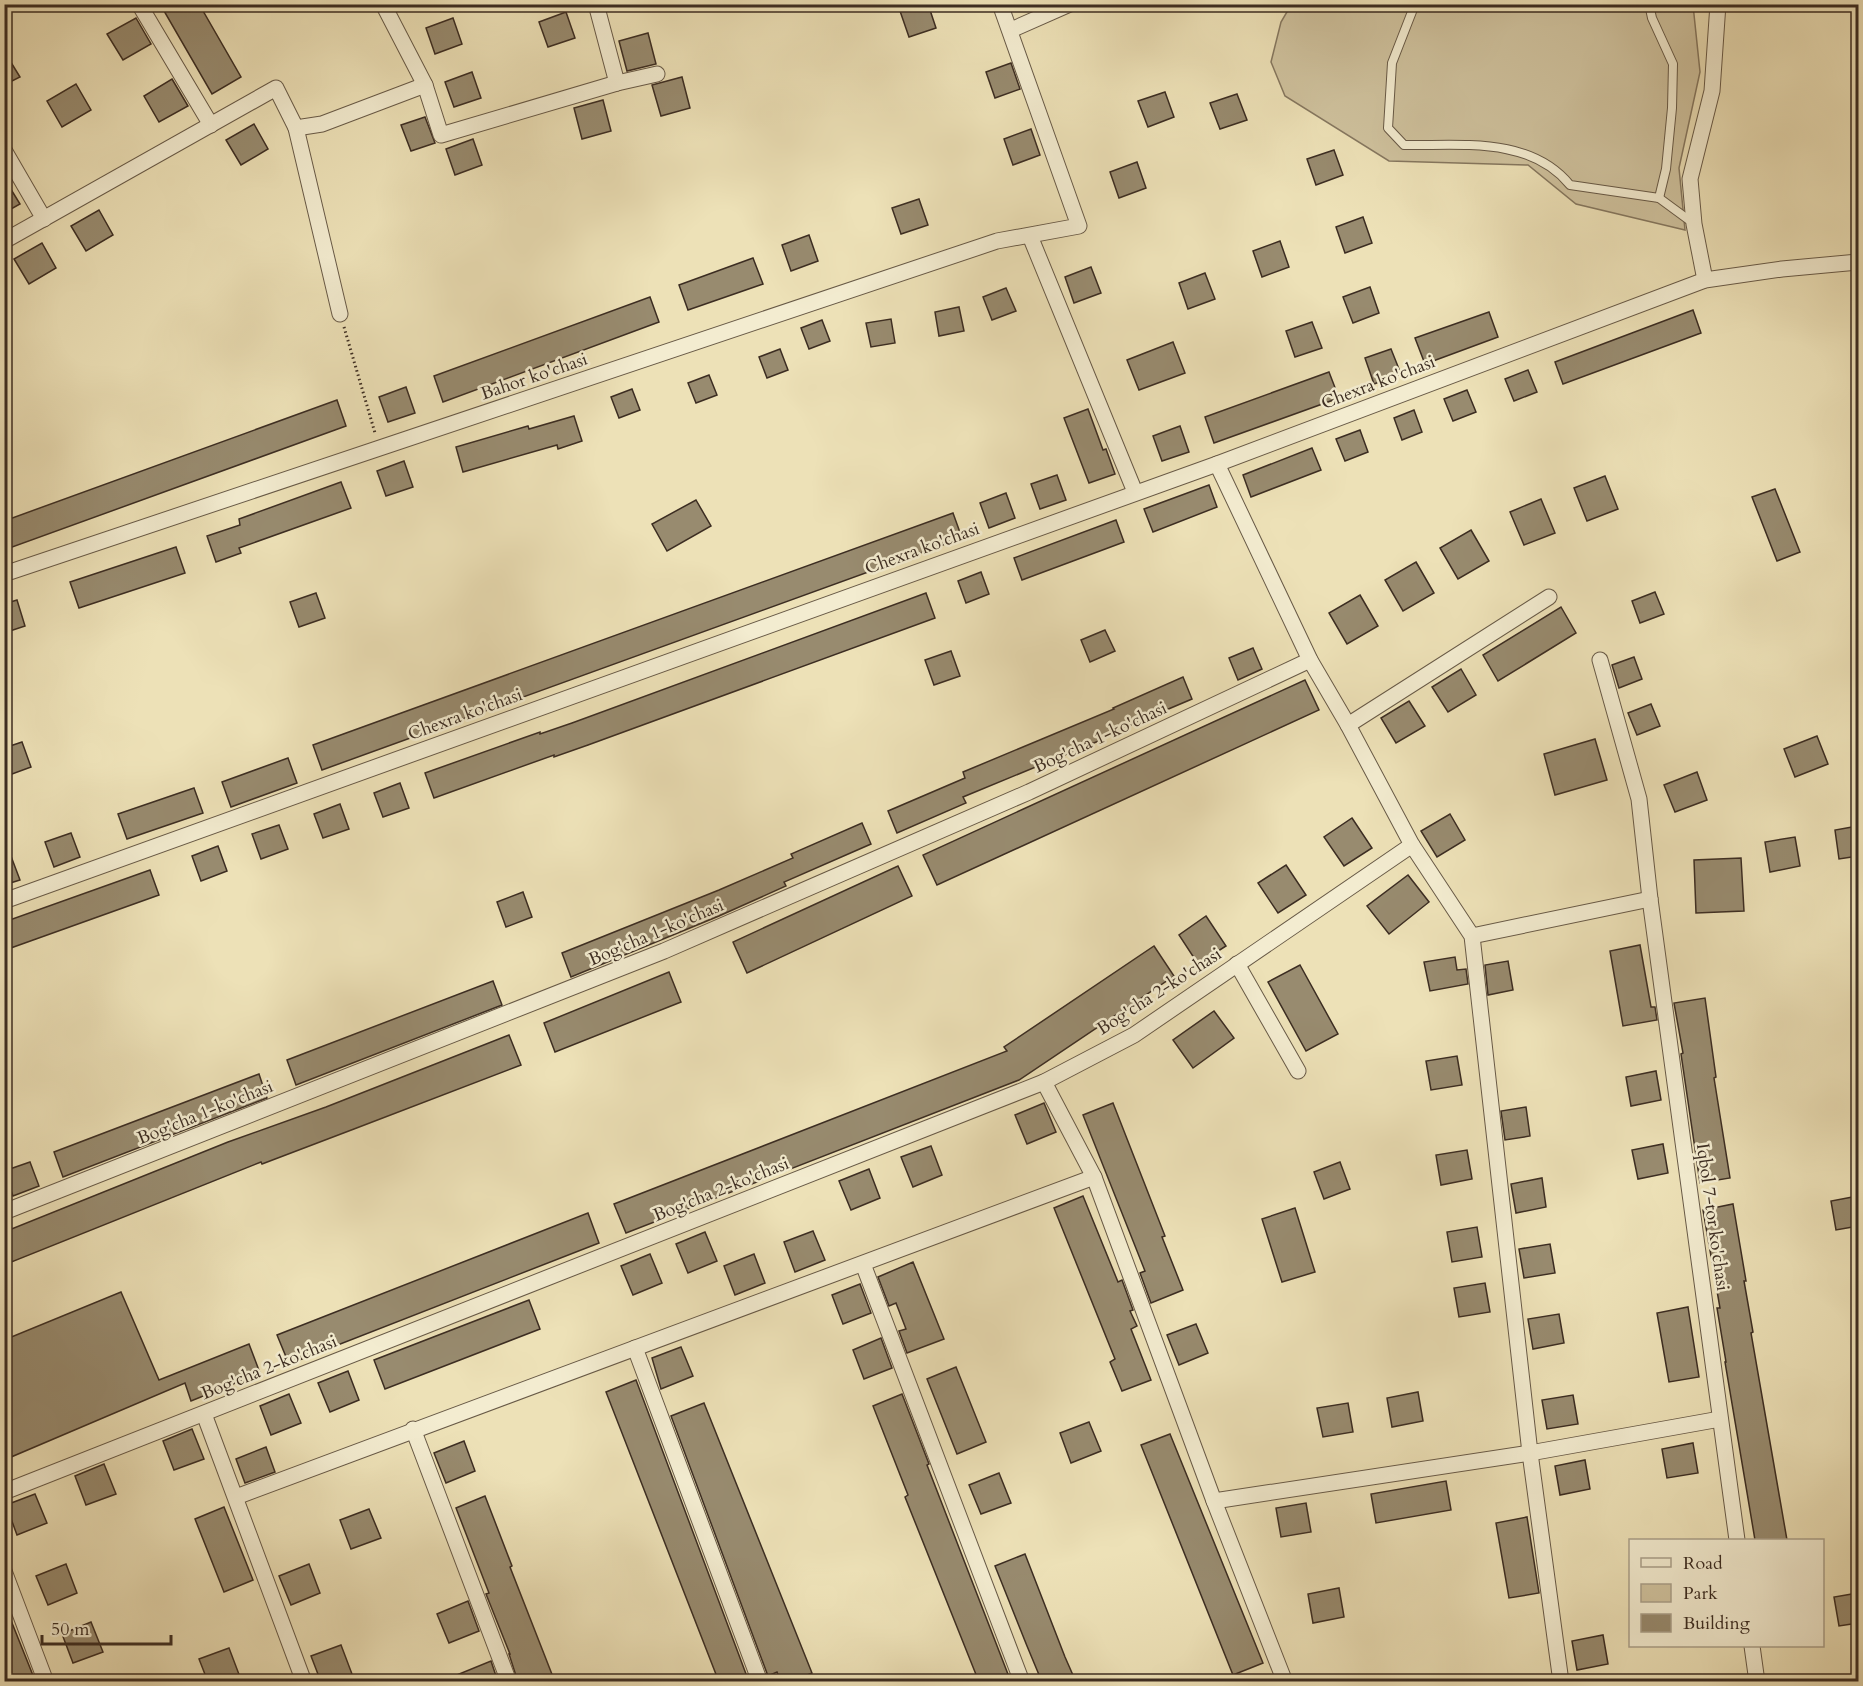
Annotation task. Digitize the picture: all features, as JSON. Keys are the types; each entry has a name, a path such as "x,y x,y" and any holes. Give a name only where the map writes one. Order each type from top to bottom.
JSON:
{"street":[{"path":"139,4 211,125"},
{"path":"382,4 425,85 441,135 617,83 657,74"},
{"path":"596,4 617,83"},
{"path":"1000,4 1011,30 1070,4"},
{"path":"1705,280 1694,224 1690,179 1712,91 1718,4"},
{"name":"Bahor ko'chasi","path":"4,574 997,241 1079,226 1011,30"},
{"path":"296,128 322,124 425,85"},
{"path":"4,241 276,88 296,128 340,314"},
{"path":"4,150 44,219"},
{"path":"1030,236 1134,492"},
{"name":"Chexra ko'chasi","path":"4,901 1217,464 1705,280 1782,269 1858,262"},
{"path":"1217,464 1310,660 1412,844 1472,936 1530,1453 1561,1682"},
{"path":"1348,725 1549,597"},
{"name":"Bog'cha 1-ko'chasi","path":"4,1212 664,951 1029,792 1310,660"},
{"name":"Iqbol 7-tor ko'chasi","path":"1599,660 1639,799 1650,899 1737,1539"},
{"name":"Bog'cha 2-ko'chasi","path":"4,1492 1044,1082 1134,1035 1412,844"},
{"path":"1472,936 1650,899"},
{"path":"1237,964 1298,1071"},
{"path":"1044,1082 1094,1177 1214,1501 1285,1682"},
{"path":"236,1497 413,1429 1094,1177"},
{"path":"863,1264 1022,1682"},
{"path":"635,1348 760,1682"},
{"path":"204,1414 304,1682"},
{"path":"1214,1501 1530,1453 1720,1419"},
{"path":"413,1429 509,1682"},
{"path":"4,1571 46,1682"},
{"path":"1752,1647 1756,1682"}],"lane":[{"path":"1415,4 1392,63 1388,103 1388,128 1404,145 1508,148 1537,157 1561,174 1570,185 1659,198 1694,224"},
{"path":"1649,4 1652,18 1673,64 1667,159 1659,198"}],"path":[{"path":"340,314 380,449"}],"green space":[{"path":"1291,5 1693,5 1700,72 1679,168 1685,230 1576,204 1528,165 1389,161 1285,96 1271,62 1281,22"}],"building":[{"path":"160,4 199,4 241,77 212,94"},
{"path":"919,4 928,4 936,28 909,37 900,11"},
{"path":"566,12 575,38 548,47 539,22"},
{"path":"136,18 151,44 123,60 107,34"},
{"path":"453,18 462,44 435,54 426,28"},
{"path":"648,33 656,64 627,71 619,41"},
{"path":"4,51 20,77 4,85"},
{"path":"1011,63 1020,89 995,98 986,72"},
{"path":"472,72 481,98 454,107 445,82"},
{"path":"682,77 690,108 661,116 652,85"},
{"path":"172,79 188,106 159,122 144,96"},
{"path":"76,84 91,110 62,127 47,101"},
{"path":"1165,92 1174,117 1148,127 1138,101"},
{"path":"1237,94 1247,120 1220,129 1210,103"},
{"path":"603,100 611,131 582,139 574,108"},
{"path":"425,117 435,143 411,151 401,125"},
{"path":"254,124 268,149 241,165 226,140"},
{"path":"1031,129 1040,155 1013,165 1004,139"},
{"path":"473,139 482,165 455,175 446,149"},
{"path":"1334,150 1343,175 1316,185 1307,159"},
{"path":"1137,162 1146,188 1119,198 1110,172"},
{"path":"4,178 20,204 4,213"},
{"path":"919,199 928,225 901,234 892,208"},
{"path":"99,210 113,235 86,251 71,226"},
{"path":"1363,217 1372,243 1345,253 1336,227"},
{"path":"809,235 818,261 791,271 782,245"},
{"path":"1280,241 1289,267 1262,277 1253,251"},
{"path":"42,243 56,268 29,284 14,259"},
{"path":"753,258 763,284 688,310 679,285"},
{"path":"1091,267 1101,293 1074,303 1065,277"},
{"path":"1205,273 1215,299 1188,309 1179,283"},
{"path":"1370,287 1379,313 1353,323 1343,297"},
{"path":"1006,288 1016,311 992,320 983,297"},
{"path":"650,297 659,322 443,402 434,376"},
{"path":"959,307 964,331 939,336 935,312"},
{"path":"1693,310 1701,333 1563,384 1555,362"},
{"path":"1489,312 1498,337 1425,364 1415,338"},
{"path":"891,319 895,343 871,347 866,323"},
{"path":"822,320 830,341 809,349 801,328"},
{"path":"1312,322 1322,348 1295,357 1286,331"},
{"path":"1173,342 1185,373 1139,390 1127,360"},
{"path":"780,349 788,370 767,378 759,357"},
{"path":"1391,349 1401,374 1374,384 1365,358"},
{"path":"1528,370 1537,392 1514,401 1505,379"},
{"path":"1329,372 1339,398 1214,443 1205,417"},
{"path":"709,375 717,395 696,403 688,383"},
{"path":"406,387 415,413 388,422 379,397"},
{"path":"632,389 640,410 619,418 611,397"},
{"path":"1467,390 1476,412 1453,421 1444,399"},
{"path":"337,400 346,426 4,550 4,521"},
{"path":"1088,409 1103,450 1106,449 1115,474 1089,483 1064,418"},
{"path":"1414,410 1422,432 1402,440 1394,418"},
{"path":"574,416 582,441 558,449 557,445 463,472 456,447 528,426 529,429"},
{"path":"1180,426 1189,452 1162,461 1153,436"},
{"path":"1360,430 1368,452 1345,461 1336,439"},
{"path":"1312,448 1321,470 1251,497 1243,475"},
{"path":"404,461 413,487 386,496 377,471"},
{"path":"1057,475 1066,500 1040,509 1031,484"},
{"path":"1605,476 1618,509 1587,521 1574,488"},
{"path":"341,482 351,508 239,548 241,553 216,562 207,536 240,525 239,519"},
{"path":"1209,485 1217,507 1153,532 1144,509"},
{"path":"1775,489 1800,552 1777,561 1752,497"},
{"path":"1006,493 1015,518 989,528 980,503"},
{"path":"1541,499 1555,533 1524,545 1510,512"},
{"path":"696,500 711,526 667,551 652,524"},
{"path":"953,513 962,538 322,770 313,745"},
{"path":"1116,520 1124,542 1022,580 1014,558"},
{"path":"1471,530 1489,561 1458,579 1440,548"},
{"path":"176,547 185,573 79,608 70,582"},
{"path":"1416,562 1434,593 1403,611 1385,580"},
{"path":"981,572 989,594 966,603 958,581"},
{"path":"1655,592 1664,614 1640,623 1632,601"},
{"path":"316,593 325,618 299,627 290,602"},
{"path":"926,593 935,618 588,745 434,798 425,773 572,723"},
{"path":"1360,595 1378,626 1347,644 1329,613"},
{"path":"17,600 25,626 4,633 4,604"},
{"path":"1561,607 1576,633 1498,681 1483,655"},
{"path":"1105,630 1115,651 1090,662 1081,640"},
{"path":"1253,648 1262,669 1238,680 1229,658"},
{"path":"951,651 960,676 934,685 925,660"},
{"path":"1634,657 1642,679 1619,688 1612,665"},
{"path":"1461,669 1476,695 1448,712 1432,687"},
{"path":"1183,677 1192,699 1100,738 1101,740 963,797 966,803 897,833 888,811 965,778 963,772 1114,709"},
{"path":"1305,680 1319,710 937,885 923,855"},
{"path":"1409,701 1425,726 1396,743 1381,718"},
{"path":"1651,704 1660,726 1637,735 1628,713"},
{"path":"1817,736 1828,764 1795,777 1784,749"},
{"path":"1595,739 1607,780 1555,795 1544,754"},
{"path":"22,742 31,767 4,777 4,748"},
{"path":"288,758 297,783 231,807 222,782"},
{"path":"1697,772 1707,800 1675,812 1664,785"},
{"path":"400,783 409,808 383,817 374,793"},
{"path":"194,788 203,813 127,839 118,814"},
{"path":"340,804 349,829 323,838 314,814"},
{"path":"1450,814 1465,840 1437,857 1421,831"},
{"path":"1352,818 1372,848 1344,866 1324,837"},
{"path":"862,823 871,844 784,882 786,886 719,916 571,977 562,953 793,858 791,854"},
{"path":"279,825 288,849 261,859 252,834"},
{"path":"1858,826 1858,856 1839,859 1835,830"},
{"path":"71,833 80,857 54,867 45,842"},
{"path":"1795,837 1800,866 1770,872 1765,842"},
{"path":"4,843 6,843 20,880 4,885"},
{"path":"218,846 227,871 201,881 192,856"},
{"path":"1741,858 1744,911 1696,913 1694,860"},
{"path":"1286,865 1306,895 1278,913 1258,883"},
{"path":"898,866 912,896 747,973 733,942"},
{"path":"150,870 159,895 8,949 4,940 4,922"},
{"path":"1408,875 1429,902 1389,934 1367,906"},
{"path":"523,892 532,917 506,927 497,902"},
{"path":"1206,916 1226,946 1198,964 1179,935"},
{"path":"1640,945 1651,1007 1655,1007 1657,1020 1623,1026 1610,951"},
{"path":"1154,946 1174,976 1019,1080 626,1233 614,1204 1007,1051 1004,1047"},
{"path":"1455,957 1457,970 1466,969 1468,984 1430,991 1424,962"},
{"path":"1508,961 1513,990 1488,995 1485,965"},
{"path":"1300,965 1338,1034 1306,1051 1268,982"},
{"path":"669,972 681,1002 555,1052 544,1023"},
{"path":"493,981 502,1005 296,1085 287,1060"},
{"path":"1705,998 1716,1077 1714,1078 1730,1178 1700,1183 1674,1003"},
{"path":"1214,1011 1234,1038 1193,1068 1173,1040"},
{"path":"509,1035 521,1065 262,1164 261,1162 4,1265 4,1232 228,1142 326,1107"},
{"path":"1457,1056 1462,1085 1431,1090 1426,1061"},
{"path":"1656,1071 1661,1100 1631,1106 1626,1077"},
{"path":"259,1074 267,1098 63,1177 54,1152"},
{"path":"1044,1103 1056,1132 1027,1144 1015,1115"},
{"path":"1113,1103 1165,1236 1162,1237 1183,1290 1151,1303 1140,1273 1145,1271 1083,1115"},
{"path":"1526,1107 1530,1136 1505,1140 1501,1111"},
{"path":"1663,1144 1668,1173 1638,1179 1632,1150"},
{"path":"931,1146 942,1175 913,1187 901,1157"},
{"path":"1467,1150 1472,1179 1441,1185 1436,1155"},
{"path":"30,1162 39,1186 13,1196 4,1171"},
{"path":"1340,1162 1350,1189 1324,1199 1314,1172"},
{"path":"869,1169 880,1198 851,1210 839,1181"},
{"path":"1542,1178 1546,1207 1516,1213 1511,1184"},
{"path":"1083,1196 1118,1282 1122,1280 1133,1310 1130,1311 1137,1326 1131,1329 1151,1380 1122,1391 1110,1362 1115,1359 1054,1208"},
{"path":"1858,1196 1858,1226 1836,1230 1831,1201"},
{"path":"1733,1204 1746,1281 1744,1281 1753,1332 1751,1333 1787,1539 1755,1539 1725,1362 1717,1308 1720,1308 1703,1210"},
{"path":"1295,1208 1315,1272 1282,1282 1262,1219"},
{"path":"588,1213 599,1243 289,1364 277,1335"},
{"path":"1477,1227 1482,1257 1452,1262 1447,1232"},
{"path":"813,1231 825,1260 795,1272 784,1242"},
{"path":"705,1232 717,1261 688,1273 676,1244"},
{"path":"1550,1244 1555,1273 1524,1278 1519,1249"},
{"path":"650,1254 662,1283 633,1295 621,1266"},
{"path":"754,1254 765,1283 735,1295 724,1266"},
{"path":"913,1262 944,1339 907,1353 899,1331 906,1329 896,1303 889,1306 878,1277"},
{"path":"1485,1283 1490,1312 1459,1317 1454,1288"},
{"path":"860,1284 871,1313 843,1324 832,1295"},
{"path":"121,1292 159,1380 249,1344 260,1373 191,1401 185,1383 4,1460 4,1340"},
{"path":"529,1300 540,1329 385,1389 374,1360"},
{"path":"1688,1307 1699,1377 1669,1382 1657,1313"},
{"path":"1559,1314 1564,1343 1533,1349 1528,1319"},
{"path":"1196,1324 1208,1353 1179,1365 1167,1335"},
{"path":"881,1338 892,1368 864,1379 853,1350"},
{"path":"681,1347 693,1376 661,1389 652,1358"},
{"path":"956,1367 986,1442 957,1454 927,1379"},
{"path":"348,1371 359,1400 330,1412 318,1383"},
{"path":"636,1380 749,1682 719,1682 606,1392"},
{"path":"1418,1392 1423,1421 1392,1427 1387,1398"},
{"path":"289,1394 301,1423 271,1435 260,1406"},
{"path":"902,1394 1011,1682 979,1682 905,1497 908,1495 873,1406"},
{"path":"1573,1395 1578,1424 1547,1429 1542,1400"},
{"path":"704,1403 812,1673 790,1682 781,1682 777,1672 768,1676 671,1416"},
{"path":"1348,1403 1353,1432 1323,1437 1317,1408"},
{"path":"1089,1422 1101,1451 1071,1463 1060,1433"},
{"path":"192,1429 204,1459 174,1470 163,1441"},
{"path":"1170,1434 1263,1663 1233,1675 1141,1445"},
{"path":"464,1441 475,1471 446,1483 434,1453"},
{"path":"1693,1443 1698,1473 1667,1478 1662,1449"},
{"path":"266,1447 275,1472 245,1483 236,1459"},
{"path":"1585,1460 1590,1489 1560,1495 1555,1466"},
{"path":"104,1464 116,1494 86,1505 75,1476"},
{"path":"999,1473 1011,1503 981,1514 969,1485"},
{"path":"1446,1481 1451,1510 1376,1523 1371,1494"},
{"path":"35,1494 47,1523 17,1535 6,1505"},
{"path":"485,1496 555,1682 518,1682 510,1654 486,1594 489,1593 456,1508"},
{"path":"1306,1503 1311,1532 1281,1537 1276,1508"},
{"path":"224,1507 253,1580 224,1592 195,1519"},
{"path":"369,1509 381,1538 351,1549 340,1520"},
{"path":"1527,1517 1539,1593 1509,1598 1496,1523"},
{"path":"1025,1554 1076,1682 1042,1682 995,1566"},
{"path":"66,1564 77,1593 48,1605 36,1576"},
{"path":"309,1564 320,1593 291,1605 279,1576"},
{"path":"1339,1588 1344,1617 1313,1623 1308,1594"},
{"path":"1858,1593 1858,1623 1839,1626 1834,1597"},
{"path":"468,1601 479,1631 449,1643 437,1614"},
{"path":"4,1603 34,1678 26,1682 4,1682"},
{"path":"91,1622 103,1652 73,1663 62,1634"},
{"path":"1603,1635 1608,1664 1577,1670 1572,1641"},
{"path":"341,1645 352,1674 333,1682 321,1682 311,1656"},
{"path":"229,1648 240,1677 228,1682 208,1682 199,1659"},
{"path":"491,1661 498,1682 442,1682 442,1681"}]}
